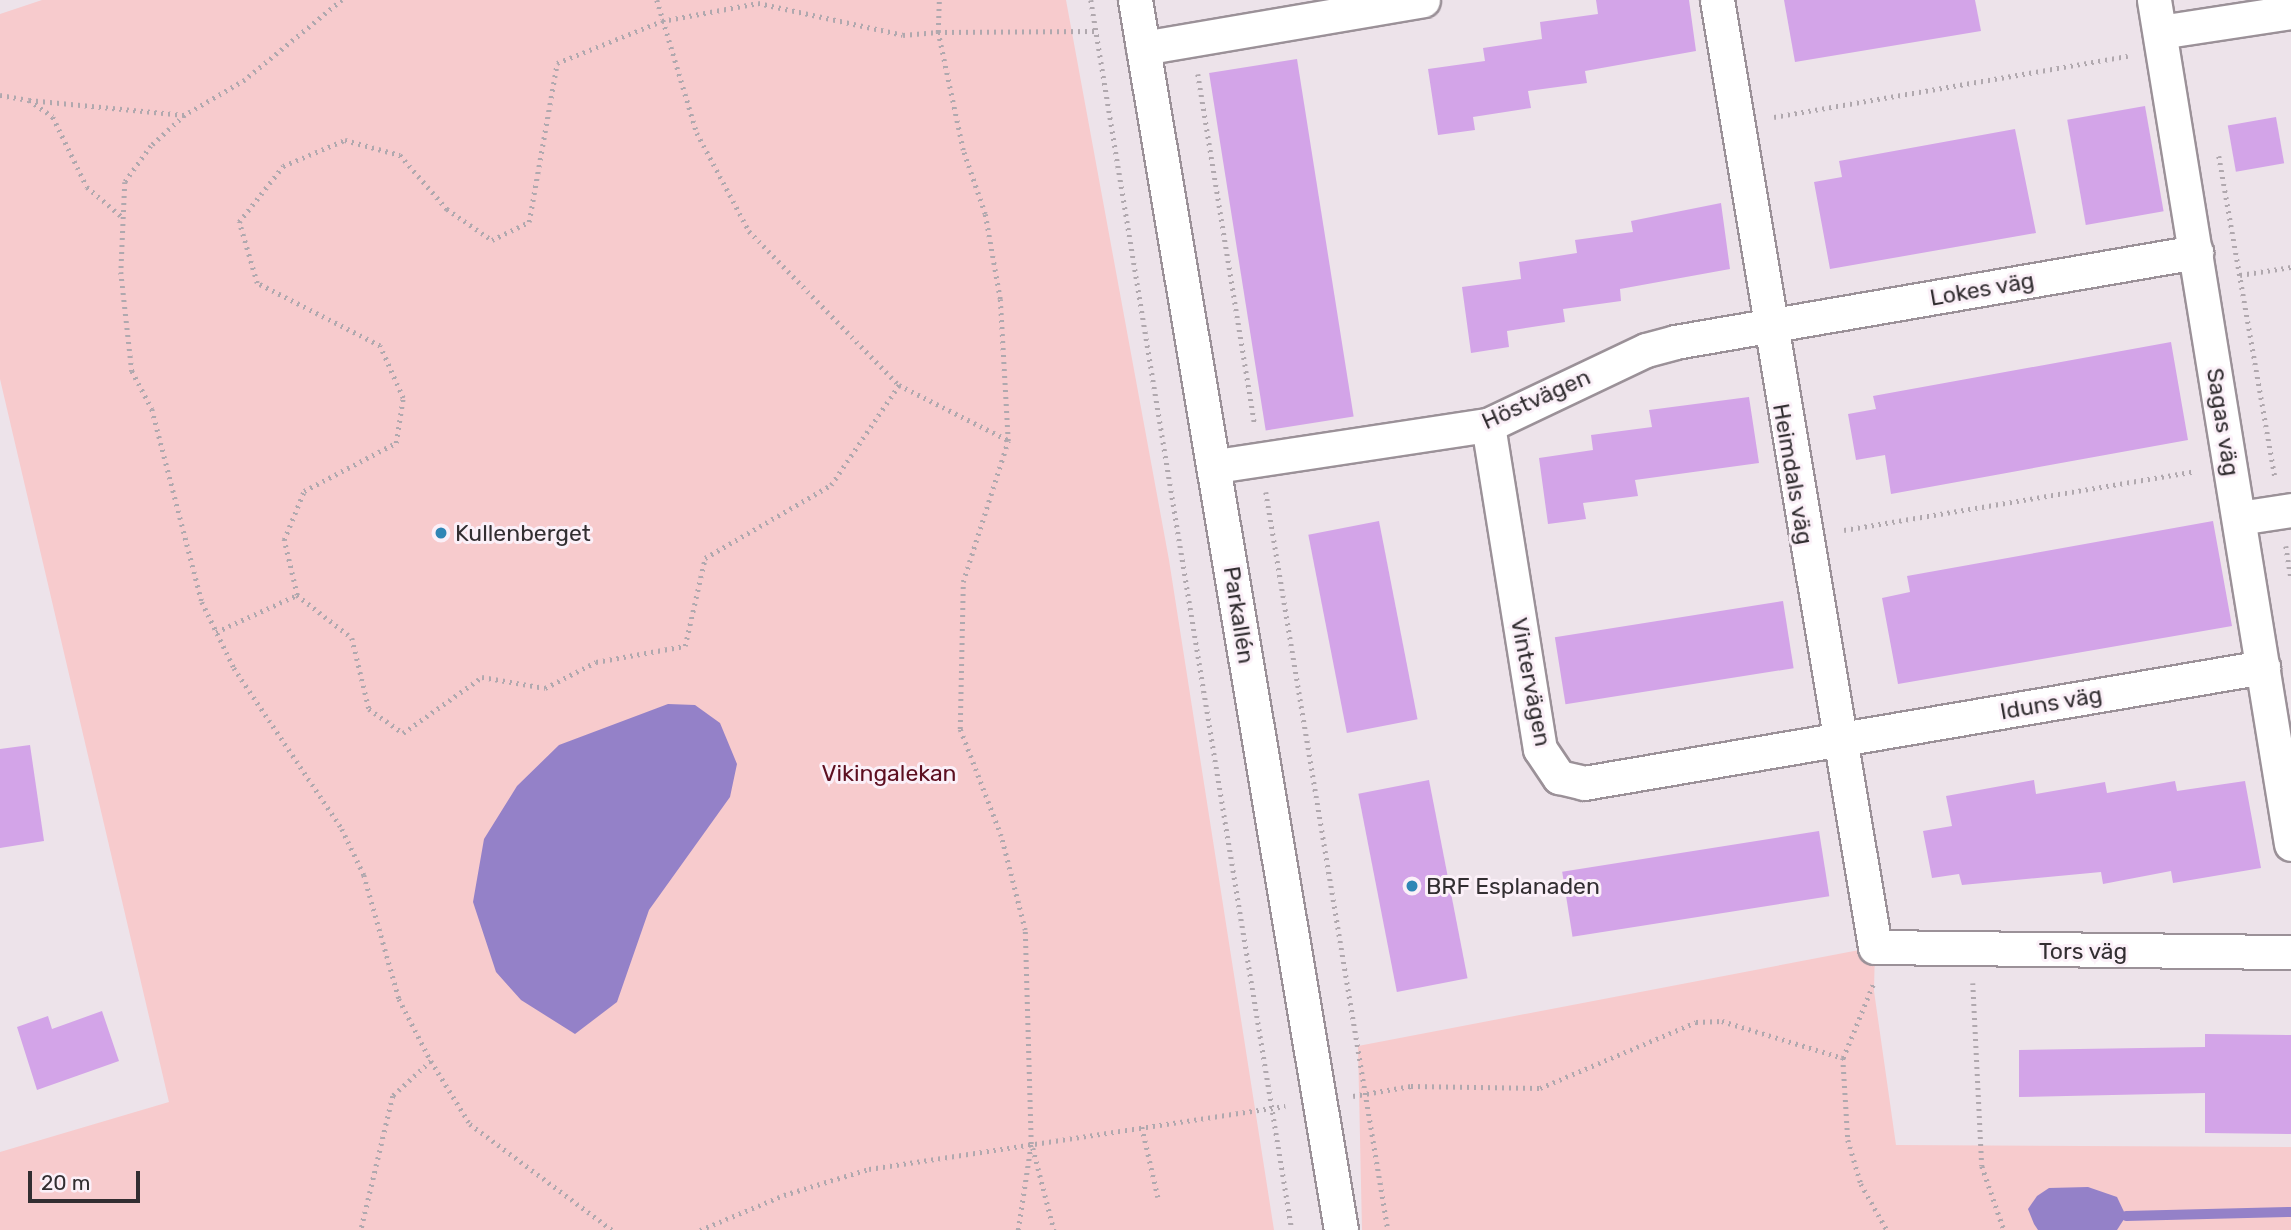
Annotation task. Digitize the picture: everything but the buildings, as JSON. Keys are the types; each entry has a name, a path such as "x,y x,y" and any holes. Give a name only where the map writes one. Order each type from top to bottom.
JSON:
{"street":[{"name":"Parkallén","path":"1135,0 1216,466 1316,1104 1340,1230"},
{"path":"1143,48 1423,0"},
{"name":"Heimdals väg","path":"1717,0 1768,326 1875,947"},
{"path":"2159,27 2291,12"},
{"name":"Sagas väg","path":"2159,27 2291,844"},
{"name":"Lokes väg","path":"1768,326 2196,252"},
{"name":"Höstvägen","path":"1216,466 1488,425 1646,349 1768,326"},
{"name":"Vintervägen","path":"1488,425 1540,749 1559,777 1584,783 1840,737"},
{"path":"2239,518 2286,510"},
{"name":"Iduns väg","path":"1840,737 2263,667"},
{"name":"Tors väg","path":"1875,947 2291,952"}],"path":[{"path":"341,0 245,80 185,115 151,146 125,182 122,217 123,317 132,371 152,409 202,602 234,668 342,829 364,875 399,999 431,1061 470,1124 612,1230"},
{"path":"656,0 697,133 749,231 899,385 1008,440"},
{"path":"939,0 938,32 1000,299 1008,440 963,582 960,729 1001,836 1025,930 1031,1144 1018,1230"},
{"path":"1091,0 1292,1230"},
{"path":"899,385 831,485 705,558 685,646 596,662 545,688 482,677 403,733 369,709 352,638 297,595 284,540 304,491 396,443 403,398 380,346 257,283 239,222 283,166 345,140 400,155 447,209 492,240 529,222 557,63 662,21 758,3 903,35 938,32 1097,31"},
{"path":"1774,117 2159,27"},
{"path":"1193,40 1388,1230"},
{"path":"0,96 185,115"},
{"path":"29,100 53,117 87,187 122,217"},
{"path":"2217,144 2286,510 2291,579"},
{"path":"2240,275 2291,267"},
{"path":"1844,530 2230,465"},
{"path":"216,632 297,595"},
{"path":"1875,947 1874,991 1843,1058 1849,1140 1861,1184 1887,1230"},
{"path":"1973,950 1973,1085 1982,1167 2004,1230"},
{"path":"1316,1104 1411,1086 1541,1088 1696,1022 1722,1021 1843,1058"},
{"path":"361,1230 393,1096 431,1061"},
{"path":"700,1230 784,1195 869,1169 1272,1106"},
{"path":"1142,1127 1158,1196"},
{"path":"1031,1144 1054,1230"}],"green space":[{"name":"Vikingalekan","path":"42,0 1066,0 1169,560 1274,1230 0,1230 0,1152 169,1102 0,379 0,14"},
{"path":"1875,947 1874,991 1896,1145 2291,1147 2291,1230 1362,1230 1358,1046"}],"shaded area":[{"path":"668,704 695,705 720,723 737,764 730,797 649,910 617,1002 575,1034 521,1000 496,972 473,902 484,839 517,786 559,745"},
{"path":"2088,1187 2117,1197 2126,1216 2117,1230 2038,1230 2028,1209 2037,1196 2049,1188"}],"waterway":[{"path":"2126,1216 2291,1212"}],"place":[{"name":"Kullenberget","path":"441,533"},
{"name":"BRF Esplanaden","path":"1412,886"}]}
